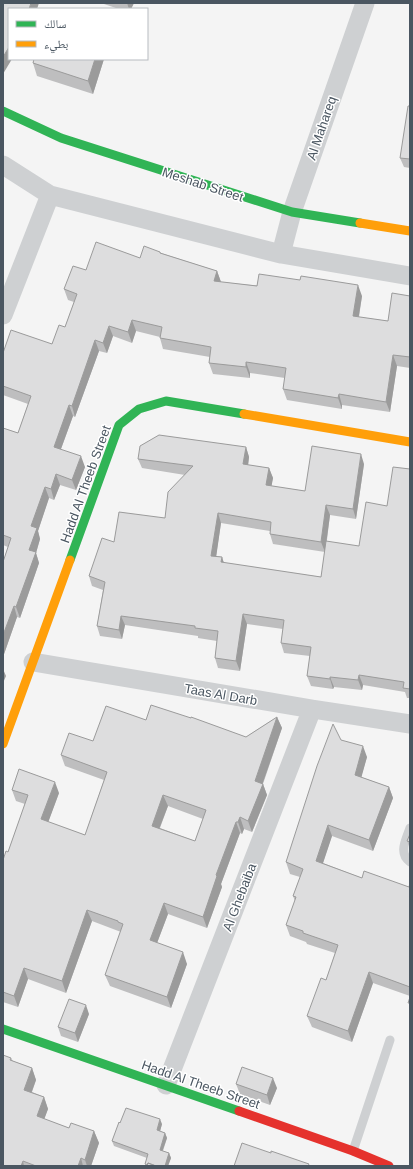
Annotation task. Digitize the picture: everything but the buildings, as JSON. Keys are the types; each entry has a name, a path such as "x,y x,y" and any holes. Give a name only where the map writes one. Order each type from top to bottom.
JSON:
{"street":[{"name":"Al Mahareq","path":"281,254 292,212 365,3"},
{"name":"Meshab Street","path":"3,111 61,138 292,212 410,231"},
{"path":"3,165 50,195 281,254 410,276"},
{"path":"3,315 50,195"},
{"name":"Hadd Al Theeb Street","path":"3,744 119,425 139,409 166,401 410,442"},
{"name":"Taas Al Darb","path":"33,662 410,724"},
{"name":"Al Ghebaiba","path":"166,1086 312,709"},
{"name":"Hadd Al Theeb Street","path":"3,1029 353,1151 389,1166"}],"lane":[{"path":"410,828 403,846 403,852 410,862"},
{"path":"353,1151 390,1040"}],"traffic: fast":[{"path":"3,111 61,138 292,212 360,223"},
{"path":"70,560 119,425 139,409 166,401 244,414"},
{"path":"3,1029 239,1111"}],"traffic: slow":[{"path":"360,223 410,231"},
{"path":"244,414 410,442"},
{"path":"3,744 70,560"}],"traffic: jam":[{"path":"239,1111 353,1151 389,1166"}]}
